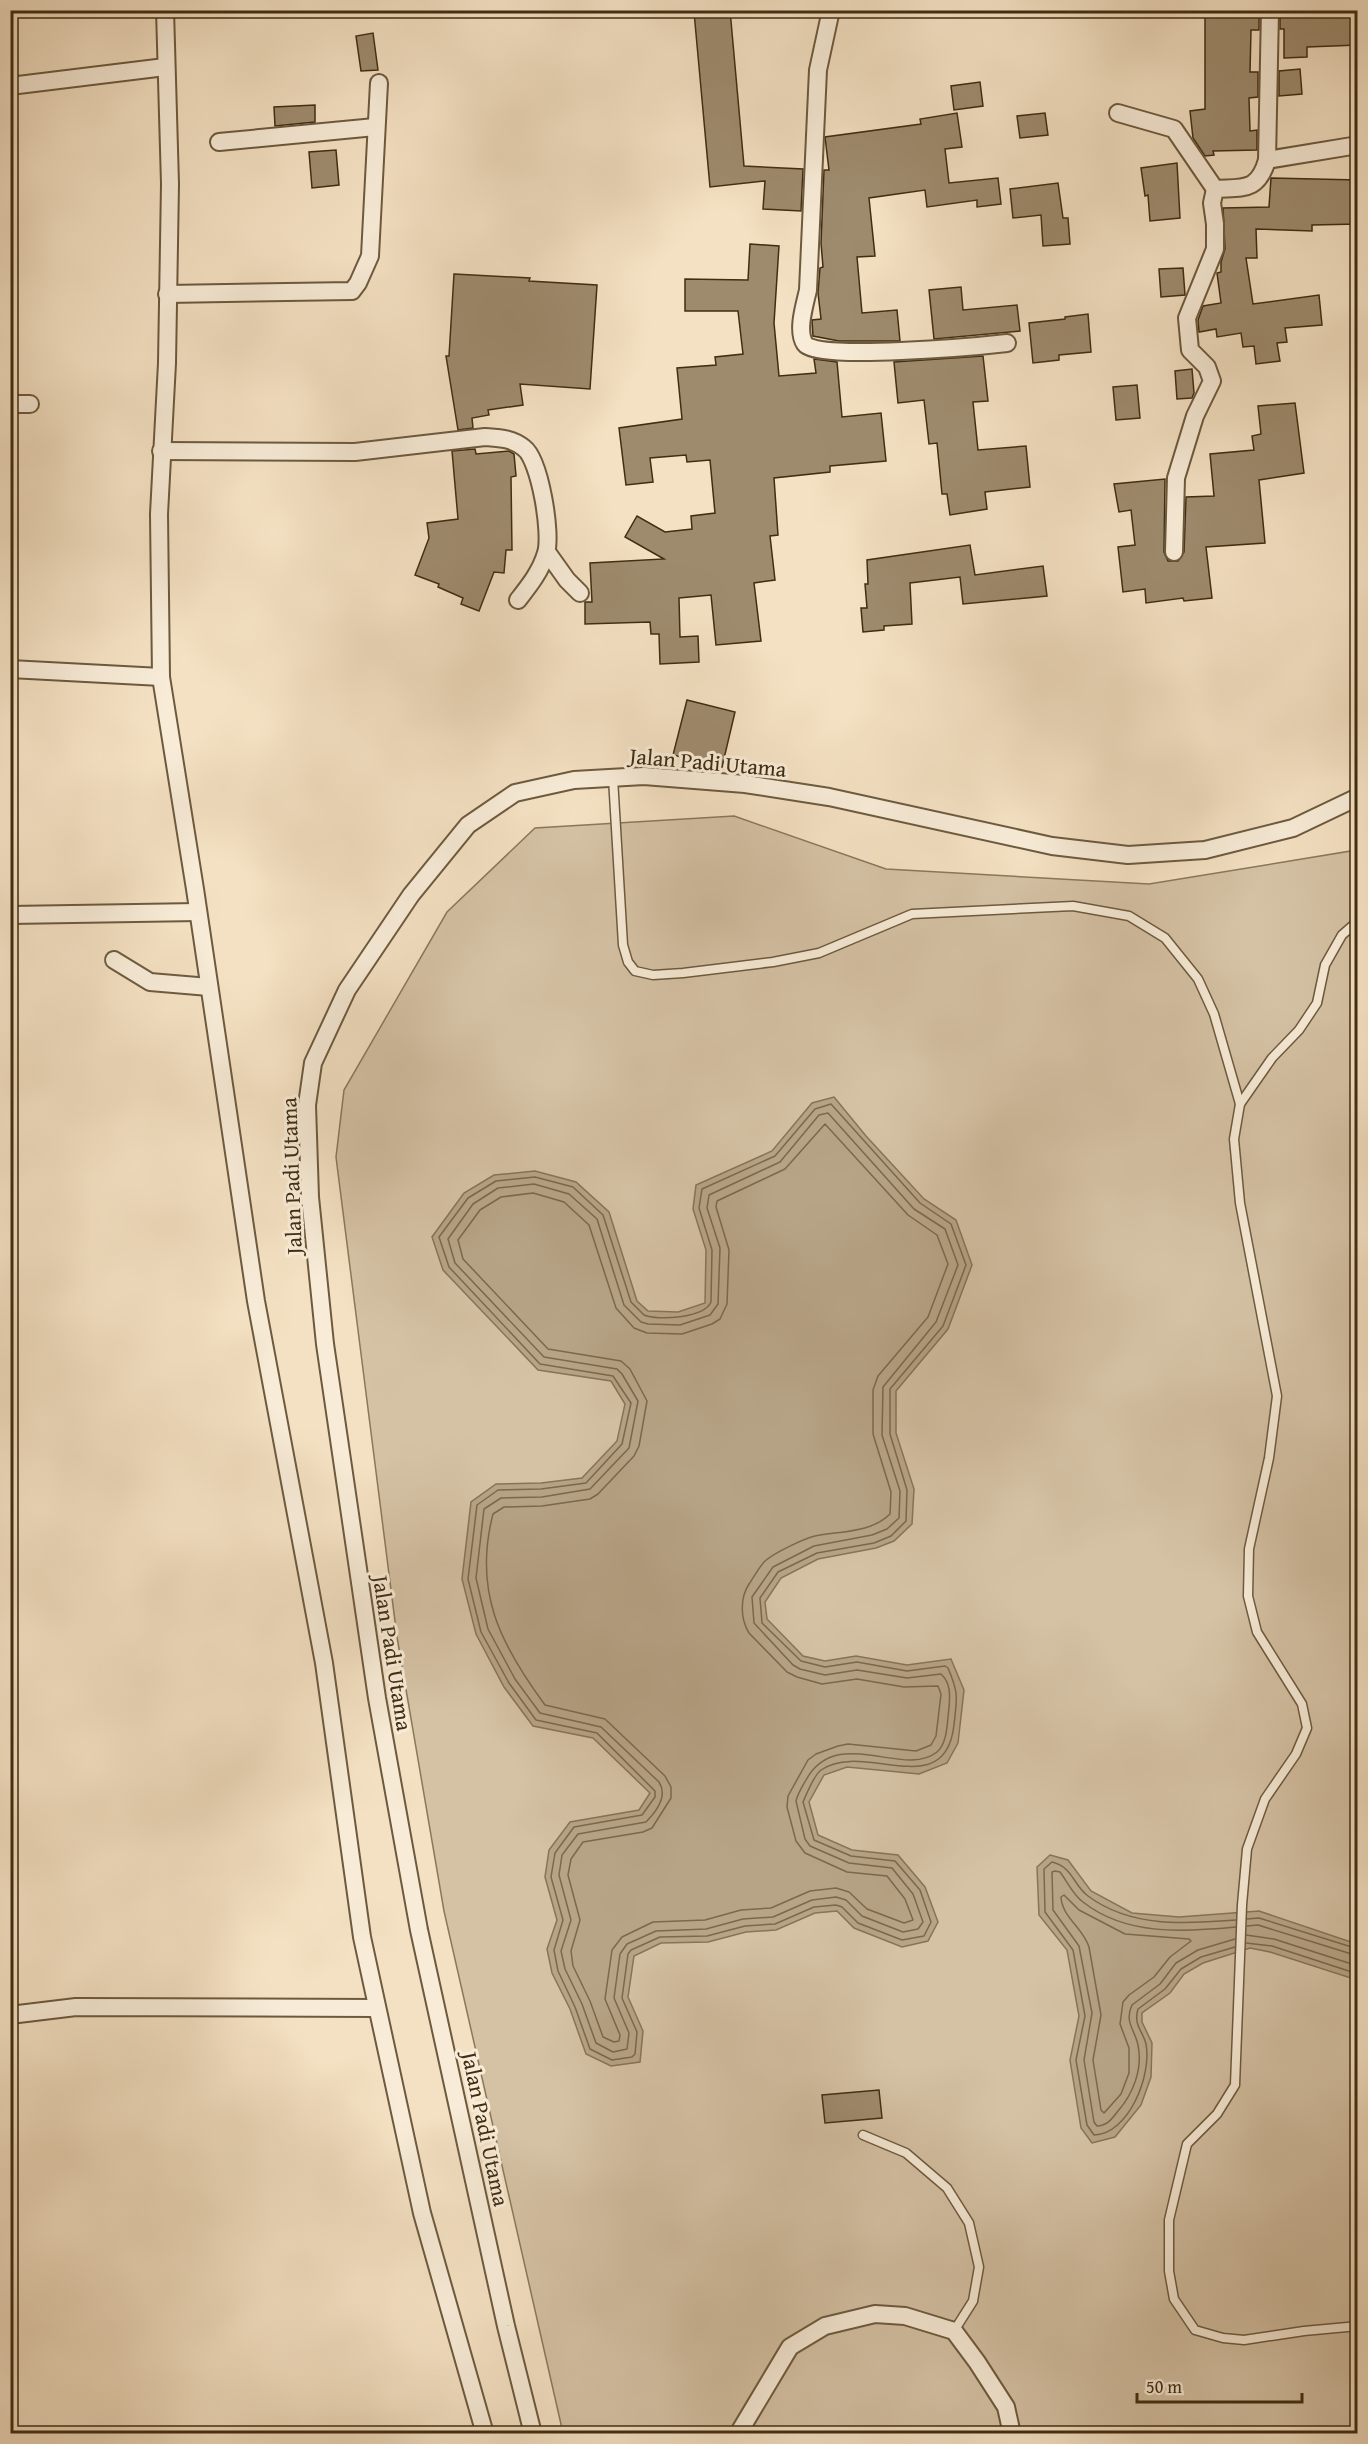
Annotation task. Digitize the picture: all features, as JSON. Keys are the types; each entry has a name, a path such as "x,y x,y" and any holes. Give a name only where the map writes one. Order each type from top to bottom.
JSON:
{"street":[{"path":"165,10 170,184 166,363 161,451 159,580 161,677 256,1301 324,1663 362,1937 422,2213 485,2433"},
{"path":"831,10 818,70 808,290 802,322 804,343 808,348 819,351 857,352 908,351 1007,343"},
{"path":"1215,189 1250,186 1258,181 1267,160 1270,10"},
{"path":"10,86 165,67"},
{"path":"167,294 352,291 362,277 370,256 379,82"},
{"path":"1118,113 1174,129 1215,189 1212,203 1215,249 1187,318 1190,350 1206,367 1212,381 1195,416 1176,478 1174,552"},
{"path":"219,142 375,127"},
{"path":"1267,160 1358,145"},
{"path":"10,404 30,404"},
{"path":"161,451 355,452 484,437 502,438 526,449 534,464 549,528 547,552 537,574 518,600"},
{"path":"547,552 567,580 580,593"},
{"path":"10,669 161,677"},
{"name":"Jalan Padi Utama","path":"533,2433 506,2325 419,1930 376,1698 325,1344 310,1197 307,1105 313,1063 347,990 411,895 468,825 515,793 574,780 644,776 745,784 829,797 1052,846 1128,855 1205,850 1293,828 1358,797"},
{"path":"10,915 198,912"},
{"path":"114,960 150,982 209,987"},
{"path":"10,2015 76,2007 376,2008"},
{"path":"738,2433 790,2348 825,2326 875,2314 905,2316 954,2331 1006,2407 1012,2433"}],"lane":[{"path":"613,778 623,945 628,962 635,971 653,975 683,973 773,962 819,953 912,914 1073,906 1129,915 1165,938 1198,979 1214,1014 1240,1104"},
{"path":"1358,921 1342,934 1324,965 1317,1003 1299,1030 1272,1058 1240,1104 1234,1139 1240,1203 1277,1396 1269,1458 1249,1549 1248,1596 1257,1632 1302,1704 1307,1728 1296,1754 1265,1799 1247,1849 1242,1905 1235,2085 1217,2114 1187,2144 1169,2220 1169,2271 1174,2299 1195,2330 1224,2338 1244,2340 1358,2326"},
{"path":"863,2135 906,2153 947,2188 969,2223 979,2267 973,2301 954,2331"}],"shaded area":[{"path":"734,816 886,869 1149,884 1357,850 1357,2433 563,2433 444,1911 397,1637 336,1157 344,1090 447,912 535,828"}],"water":[{"path":"834,1097 866,1136 924,1199 956,1220 972,1265 948,1329 896,1391 896,1433 914,1489 912,1524 894,1541 876,1548 818,1559 781,1578 765,1602 767,1619 803,1656 825,1661 856,1656 907,1665 951,1659 964,1690 958,1743 947,1763 919,1774 847,1767 824,1775 809,1802 818,1835 852,1850 898,1855 925,1887 938,1922 928,1941 902,1947 854,1928 837,1911 815,1913 776,1930 746,1932 708,1942 661,1943 634,1956 628,1997 643,2031 640,2062 611,2066 586,2054 570,2009 552,1973 547,1949 557,1920 545,1877 549,1850 570,1822 639,1810 650,1793 593,1738 533,1726 504,1687 476,1634 462,1579 471,1502 496,1484 541,1483 582,1478 617,1441 625,1404 611,1381 538,1370 443,1270 432,1237 464,1193 494,1175 535,1171 576,1182 609,1212 637,1301 648,1311 678,1312 705,1303 706,1250 693,1209 696,1185 772,1151 812,1103"},
{"path":"1050,1855 1068,1860 1091,1891 1132,1913 1179,1917 1259,1911 1357,1944 1357,1980 1270,1952 1250,1948 1203,1963 1184,1974 1170,1993 1142,2013 1142,2022 1152,2043 1151,2077 1141,2105 1115,2137 1092,2143 1081,2128 1070,2060 1079,2016 1067,1950 1039,1915 1037,1867"}],"building":[{"path":"730,10 744,166 803,169 801,211 763,209 765,181 710,187 694,12"},
{"path":"1205,10 1259,10 1259,30 1251,30 1250,72 1258,72 1258,97 1249,98 1250,131 1257,130 1257,150 1213,151 1214,155 1205,156 1193,138 1190,111 1205,109"},
{"path":"1280,10 1358,10 1358,45 1307,47 1307,57 1284,58 1284,29 1280,29"},
{"path":"373,33 378,70 361,71 356,36"},
{"path":"1300,69 1302,94 1279,96 1279,71"},
{"path":"980,82 983,106 954,110 951,86"},
{"path":"315,105 315,122 275,126 274,107"},
{"path":"957,113 962,147 945,149 949,183 998,178 1001,204 977,207 977,200 927,207 925,190 869,198 875,256 857,257 862,313 897,310 900,341 839,341 813,336 812,320 821,319 818,293 820,268 823,267 821,243 824,170 829,170 825,137 921,124 920,119"},
{"path":"1045,113 1048,135 1020,138 1017,116"},
{"path":"336,150 339,185 312,188 309,152"},
{"path":"1177,163 1180,218 1150,221 1148,195 1145,196 1141,168"},
{"path":"1271,178 1358,180 1358,224 1312,225 1312,231 1256,229 1257,258 1246,258 1253,304 1319,295 1322,325 1285,328 1287,342 1277,343 1280,361 1256,364 1254,346 1243,347 1241,333 1217,337 1216,329 1199,332 1198,320 1203,306 1221,303 1217,273 1221,272 1225,249 1223,208 1269,207"},
{"path":"1058,183 1063,218 1068,218 1070,244 1043,246 1041,215 1013,218 1010,189"},
{"path":"750,244 779,246 774,323 779,376 816,373 814,359 837,362 842,417 881,413 886,461 830,466 830,472 774,478 778,535 770,536 775,580 754,583 761,641 716,645 711,595 679,598 680,637 698,636 699,662 660,664 659,634 651,634 650,622 585,624 585,602 592,602 590,563 664,559 625,537 637,516 665,532 692,529 691,516 715,513 710,460 687,462 686,455 650,458 653,482 626,485 619,428 682,419 677,368 716,365 715,357 743,354 738,311 685,311 685,279 748,280"},
{"path":"1183,268 1185,295 1161,297 1159,269"},
{"path":"454,274 530,278 529,281 597,285 590,389 520,384 523,405 488,410 489,415 472,418 473,428 458,430 446,356 449,356"},
{"path":"961,287 963,310 1017,305 1020,331 934,339 929,290"},
{"path":"1088,314 1091,352 1059,355 1059,360 1033,363 1029,323"},
{"path":"983,356 988,401 973,402 978,450 1026,446 1030,487 985,492 987,509 950,515 947,494 942,494 937,443 929,444 924,400 898,403 894,362"},
{"path":"1192,369 1194,393 1192,398 1177,399 1175,371"},
{"path":"1137,385 1140,418 1116,420 1113,387"},
{"path":"1295,403 1304,473 1259,480 1265,543 1206,547 1212,598 1184,601 1183,598 1146,603 1145,589 1123,592 1118,547 1135,545 1131,510 1119,512 1114,484 1165,479 1164,552 1168,561 1178,561 1184,552 1186,497 1214,496 1210,454 1254,450 1252,436 1261,434 1258,406"},
{"path":"475,449 476,454 509,451 514,454 516,476 511,477 512,550 506,550 504,573 494,572 479,611 461,604 463,598 438,587 439,584 415,575 429,538 427,523 458,519 452,451"},
{"path":"970,545 975,575 1043,566 1047,596 963,604 960,577 910,583 912,624 884,626 884,630 863,632 861,608 867,608 865,584 868,584 867,560"},
{"path":"687,700 735,712 722,767 673,755"},
{"path":"879,2090 882,2118 825,2123 822,2095"}]}
